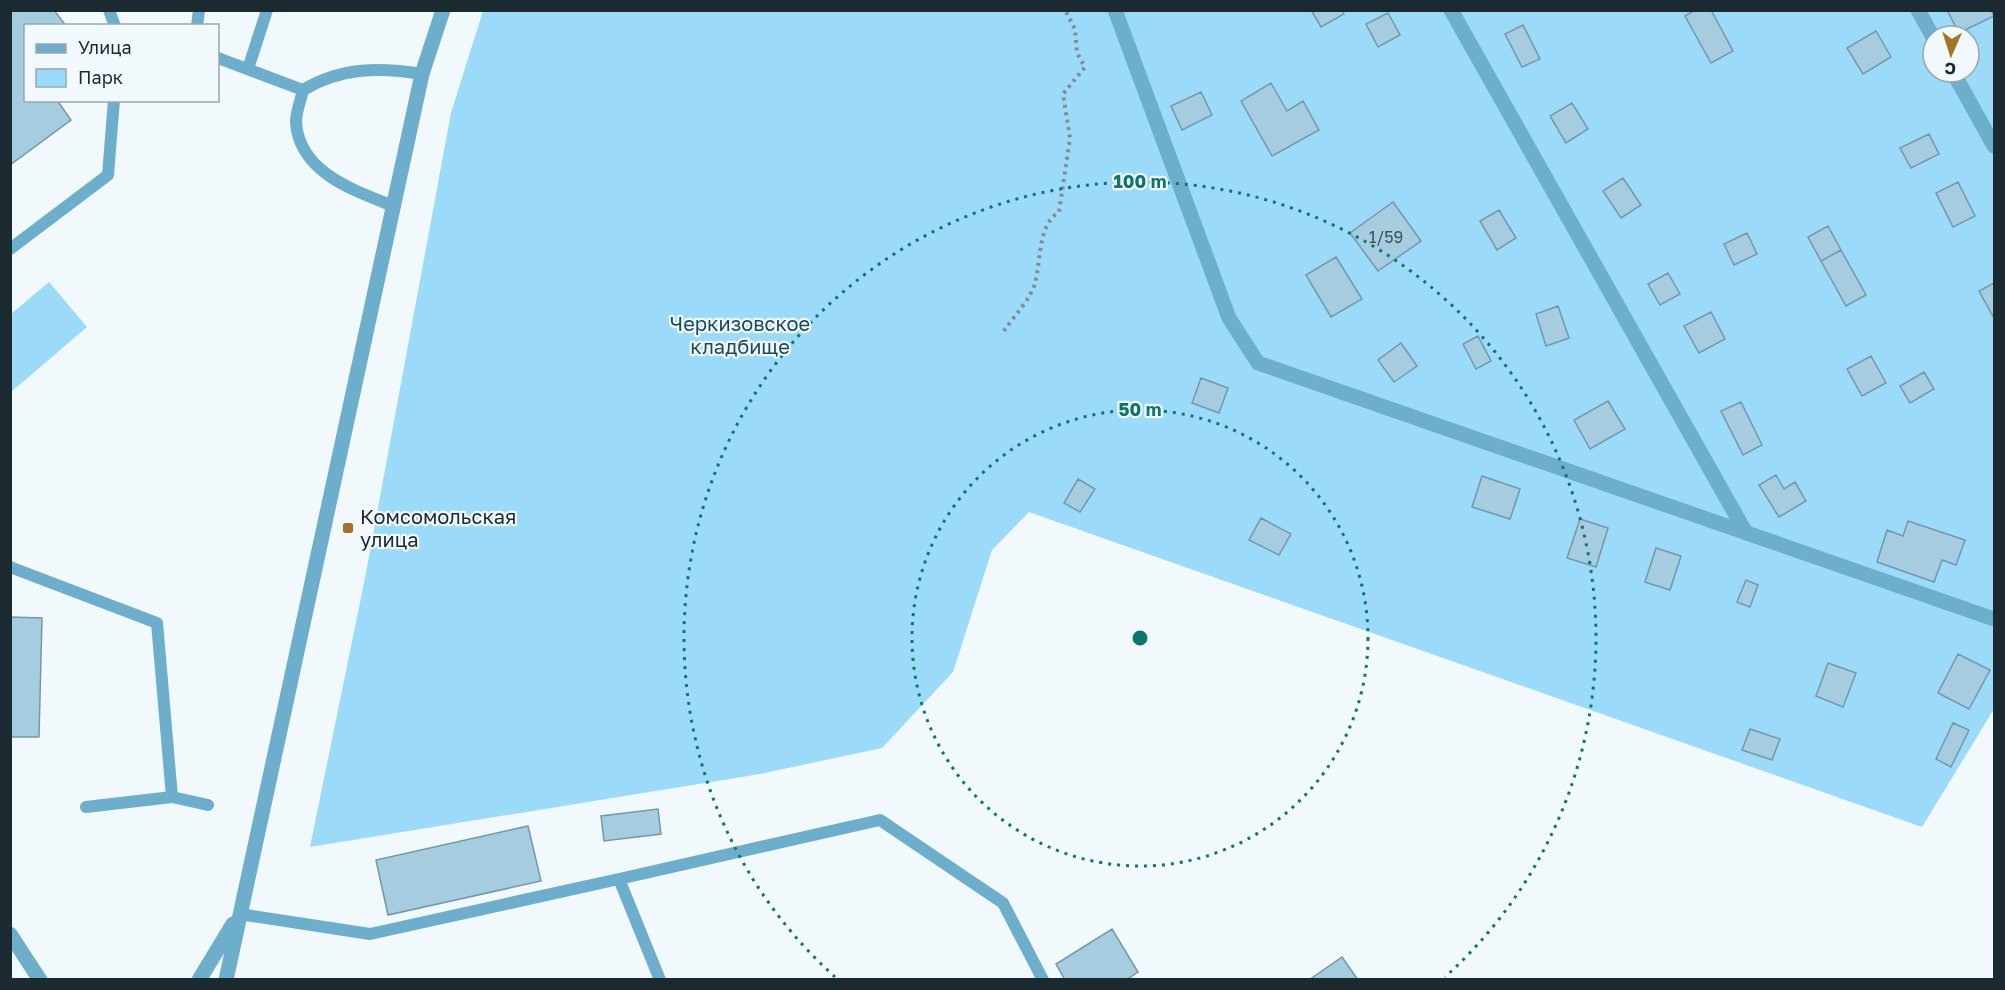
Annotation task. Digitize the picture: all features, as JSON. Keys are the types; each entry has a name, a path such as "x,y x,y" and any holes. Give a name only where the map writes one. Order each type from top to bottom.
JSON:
{"street":[{"path":"226,980 422,74 443,10"},
{"path":"1115,10 1230,318 1258,363 1995,619"},
{"path":"1451,10 1746,532"},
{"path":"1918,10 1926,24"},
{"path":"1960,84 1995,146"},
{"path":"200,980 239,914"},
{"path":"10,934 40,980"}],"lane":[{"path":"248,69 267,10"},
{"path":"219,58 303,90"},
{"path":"393,206 351,189 327,175 305,154 296,121 303,90 322,78 367,69 422,74"},
{"path":"10,249 108,175 114,102"},
{"path":"10,567 157,623 172,796"},
{"path":"86,807 172,796 208,805"},
{"path":"239,914 370,934 880,820 1003,903 1043,980"},
{"path":"619,879 660,980"}],"path":[{"path":"1004,331 1035,286 1042,241 1051,217 1059,212 1070,138 1063,94 1085,67 1077,53 1075,29 1065,10"}],"green space":[{"name":"Черкизовское кладбище","path":"483,11 1994,11 1994,709 1922,827 1029,512 992,550 953,672 882,748 760,774 310,847 365,578 451,113"},
{"path":"49,282 87,327 11,392 11,314"}],"building":[{"path":"10,10 54,10 64,24 24,24 24,102 58,102 71,120 10,165"},
{"path":"1311,10 1342,10 1344,14 1321,27"},
{"path":"1695,10 1711,10 1733,51 1711,63 1685,16"},
{"path":"1947,10 1991,10 1994,16 1978,24 1954,24"},
{"path":"1388,13 1400,35 1378,47 1366,24"},
{"path":"1523,25 1540,59 1522,67 1505,34"},
{"path":"1876,31 1891,57 1863,74 1847,48"},
{"path":"1271,83 1287,111 1303,101 1319,130 1272,156 1241,101"},
{"path":"1201,92 1212,115 1182,130 1171,106"},
{"path":"1572,103 1588,129 1566,143 1550,116"},
{"path":"1929,134 1939,154 1911,168 1900,148"},
{"path":"1623,178 1641,205 1621,218 1603,191"},
{"path":"1958,182 1975,216 1953,227 1936,193"},
{"path":"1393,202 1421,241 1378,271 1350,233"},
{"path":"1499,210 1516,238 1497,250 1480,221"},
{"path":"1828,226 1841,250 1821,261 1808,237"},
{"path":"1747,233 1757,254 1734,265 1724,244"},
{"path":"1841,250 1866,295 1846,306 1821,261"},
{"path":"1336,257 1362,299 1331,317 1306,275"},
{"path":"1668,273 1680,294 1660,305 1648,284"},
{"path":"1994,283 1994,318 1979,291"},
{"path":"1558,306 1569,338 1546,346 1536,314"},
{"path":"1711,312 1725,339 1699,353 1684,326"},
{"path":"1478,336 1491,361 1476,369 1463,344"},
{"path":"1401,343 1417,366 1394,382 1378,360"},
{"path":"1871,356 1886,383 1862,396 1847,369"},
{"path":"1924,372 1934,389 1910,403 1900,386"},
{"path":"1201,378 1228,388 1219,413 1192,403"},
{"path":"1608,401 1625,429 1590,449 1574,420"},
{"path":"1741,402 1762,445 1743,455 1721,411"},
{"path":"1776,475 1784,489 1795,482 1806,501 1779,517 1759,485"},
{"path":"1482,476 1520,489 1510,519 1472,507"},
{"path":"1078,479 1095,489 1080,512 1064,503"},
{"path":"1261,518 1291,534 1279,555 1249,540"},
{"path":"1580,519 1608,528 1596,567 1567,558"},
{"path":"1908,521 1965,540 1956,565 1942,560 1934,582 1877,562 1887,530 1903,536"},
{"path":"1656,548 1681,556 1670,590 1645,582"},
{"path":"1746,580 1758,585 1750,607 1737,602"},
{"path":"10,617 42,618 39,737 10,737"},
{"path":"1958,654 1990,670 1969,709 1938,693"},
{"path":"1828,663 1856,673 1843,707 1816,696"},
{"path":"1953,723 1969,730 1951,767 1936,759"},
{"path":"1750,729 1780,739 1772,760 1742,750"},
{"path":"658,809 661,834 604,841 601,816"},
{"path":"528,826 541,881 388,915 376,860"},
{"path":"1112,929 1138,972 1126,980 1065,980 1056,964"},
{"path":"1342,957 1358,980 1309,980"}],"place":[{"name":"Комсомольская улица","path":"348,528"}]}
